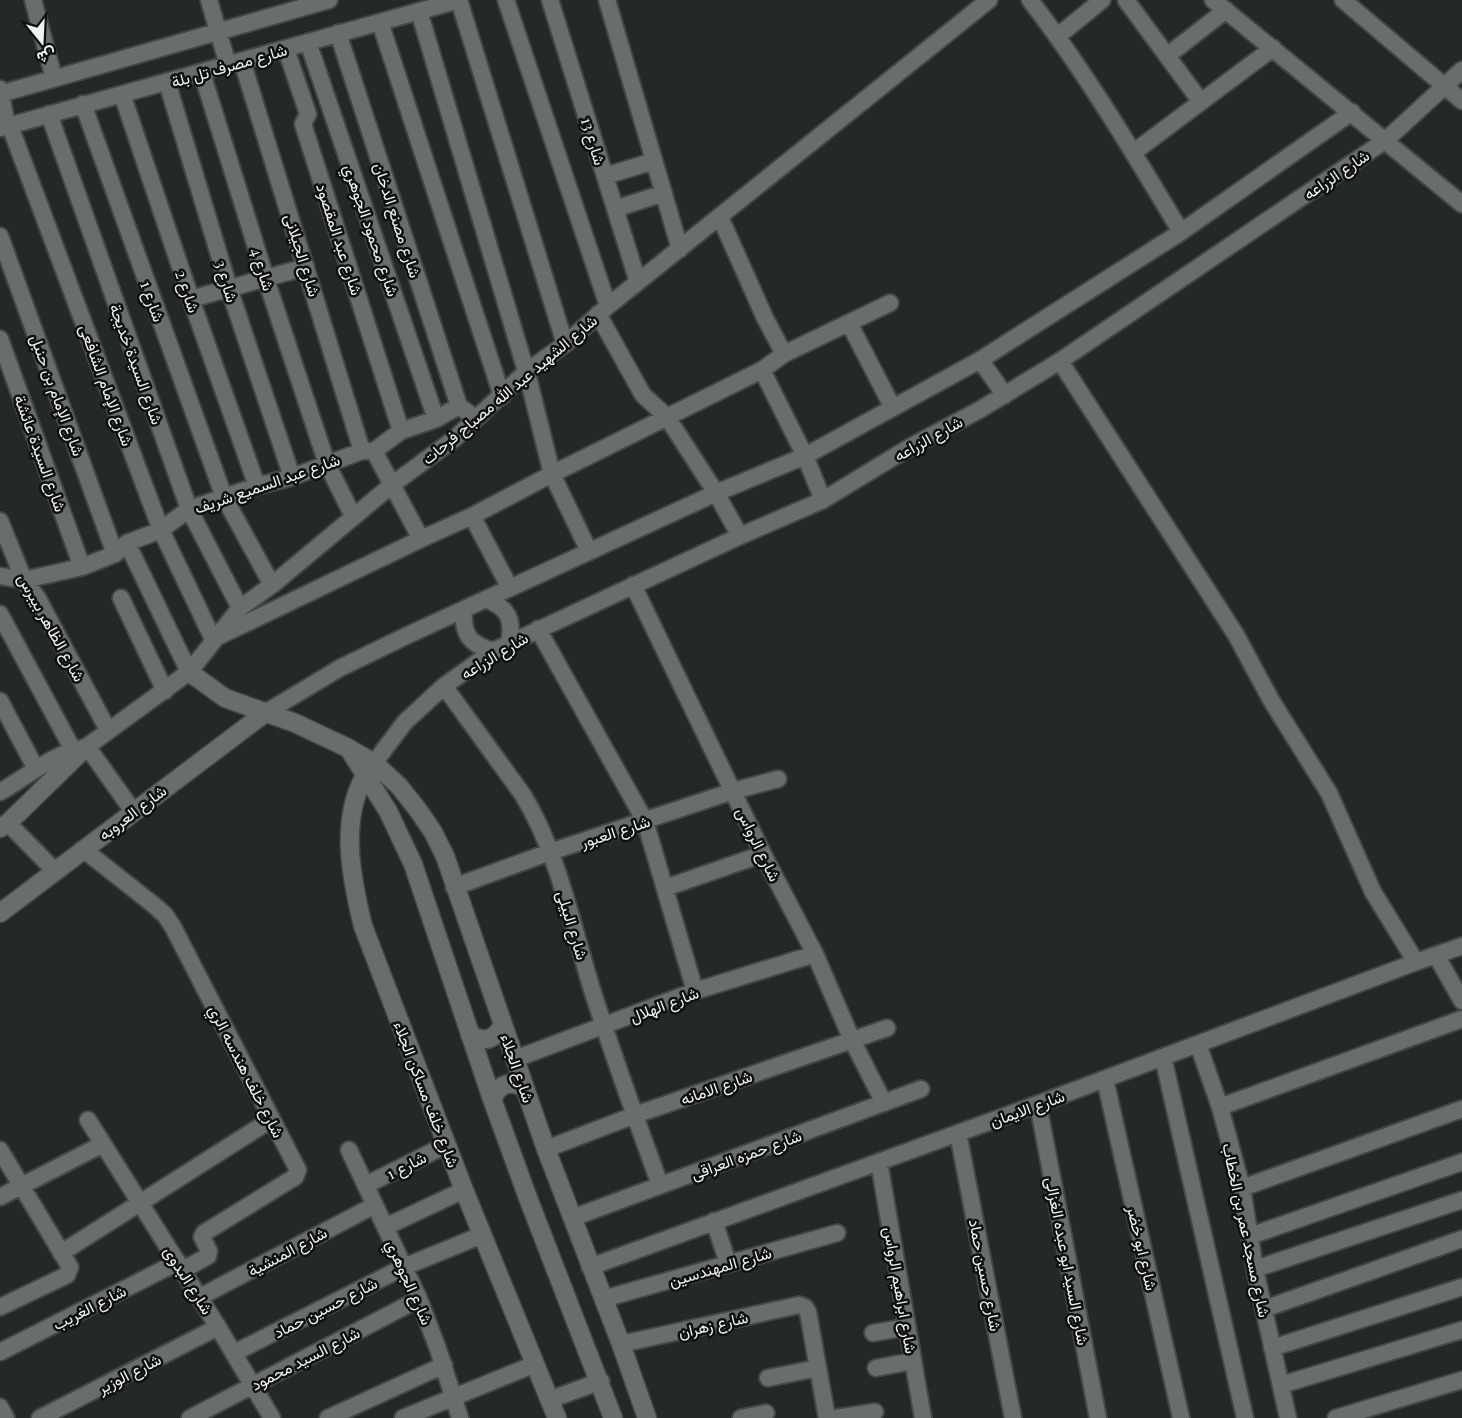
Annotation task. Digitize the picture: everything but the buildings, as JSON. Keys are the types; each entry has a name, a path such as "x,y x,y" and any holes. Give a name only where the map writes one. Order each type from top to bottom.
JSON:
{"street":[{"path":"33,0 54,78"},
{"name":"شارع الجيلانى","path":"208,0 218,31 235,63 368,451 393,484 421,539"},
{"path":"0,92 329,0"},
{"path":"459,0 565,344"},
{"name":"شارع مصرف تل بلة","path":"6,127 459,0"},
{"path":"506,0 603,310 643,395 667,417 716,493 740,536"},
{"name":"شارع 13","path":"550,0 638,282"},
{"path":"608,0 680,249"},
{"name":"شارع الشهيد عبد الله مصباح فرحات","path":"1,790 36,769 79,749 165,691 189,672 240,608 272,585 393,484 454,440 526,372 565,344 603,310 989,0"},
{"path":"1030,0 1058,36 1134,152 1181,232"},
{"path":"1058,36 1102,0"},
{"path":"1126,0 1201,102"},
{"path":"1343,0 1462,101"},
{"path":"1167,56 1220,5 1462,204"},
{"path":"419,11 526,372 552,474 589,551"},
{"path":"380,22 502,396"},
{"name":"شارع مصنع الدخان","path":"338,33 459,406"},
{"name":"شارع محمود الجوهري","path":"308,42 436,419"},
{"path":"1134,152 1273,48"},
{"name":"شارع عبد المقصود","path":"286,49 308,114 303,124 401,431"},
{"name":"شارع الزراعه","path":"369,770 405,722 444,686 494,651 633,585 823,500 910,447 1005,395 1060,361 1386,140 1462,70"},
{"name":"شارع 4","path":"202,73 327,464 353,516"},
{"name":"شارع 3","path":"166,82 229,288 292,477"},
{"name":"شارع الإمام الشافعى","path":"0,92 6,127 161,530 213,639"},
{"name":"شارع 2","path":"122,94 257,486"},
{"name":"شارع 1","path":"82,105 224,497 272,585"},
{"path":"264,713 340,668 464,609 716,493 805,456 980,360 1181,232 1352,112"},
{"name":"شارع السيدة خديجة","path":"49,114 189,510 240,608"},
{"path":"605,176 654,161"},
{"path":"615,209 664,193"},
{"path":"720,217 765,318 784,354"},
{"name":"شارع الإمام بن حنبل","path":"0,236 121,549 189,672"},
{"path":"191,299 306,267"},
{"path":"213,639 472,516 762,370 784,354 890,303"},
{"path":"849,323 893,408"},
{"name":"شارع السيدة عائشة","path":"0,339 82,567"},
{"path":"980,360 1005,395"},
{"path":"1060,361 1236,635 1271,700 1329,793 1373,892 1416,962"},
{"path":"762,370 805,456 823,500"},
{"path":"459,406 475,418"},
{"name":"شارع عبد السميع شريف","path":"24,580 82,567 161,530 189,510 368,451 401,431 436,419 459,406"},
{"path":"472,516 510,588"},
{"name":"شارع الظاهر بيبرس","path":"0,521 24,580 37,597 108,730"},
{"path":"0,576 24,580"},
{"name":"شارع الرواس","path":"633,585 814,954 852,1040 884,1103"},
{"path":"121,598 165,691"},
{"path":"486,599 499,604 508,615 512,629 508,643"},
{"path":"464,609 463,624 468,638 479,647 494,651"},
{"path":"0,614 79,749 91,752 133,811"},
{"path":"538,629 645,822 696,991"},
{"name":"شارع الجلاء","path":"189,672 225,698 295,723 348,748 369,770 399,786 433,832 445,856 546,1149 647,1418"},
{"name":"شارع البيلى","path":"444,686 534,813 550,852 604,1027 660,1185"},
{"path":"0,702 36,769"},
{"name":"شارع العروبه","path":"0,913 264,713"},
{"path":"54,871 4,826 79,749"},
{"name":"شارع الجلاء","path":"369,770 413,864 492,1099 613,1418"},
{"name":"شارع خلف مساكن الجلاء","path":"369,770 357,792 352,819 351,861 363,926 446,1145 557,1418"},
{"name":"شارع العبور","path":"454,887 550,852 778,778"},
{"name":"شارع خلف هندسه الري","path":"83,849 165,915 297,1167 298,1173 295,1178 204,1233 202,1237 209,1251 208,1256 181,1266"},
{"path":"665,888 763,854"},
{"name":"شارع الايمان","path":"590,1266 1038,1104 1462,946"},
{"name":"شارع الهلال","path":"515,1059 696,991 814,954"},
{"path":"1436,955 1462,1001"},
{"path":"1220,1107 1462,1019"},
{"path":"470,1035 480,1039 490,1039 498,1033 503,1024"},
{"name":"شارع الامانه","path":"546,1149 635,1115 886,1028"},
{"name":"شارع مسجد عمر بن الخطاب","path":"1198,1044 1220,1107 1242,1188 1255,1269 1288,1418"},
{"path":"1163,1057 1245,1418"},
{"name":"شارع ابو خضر","path":"1105,1079 1181,1418"},
{"path":"492,1099 497,1089 506,1084 516,1084 525,1088"},
{"name":"شارع حمزه العراقى","path":"572,1218 921,1089"},
{"name":"شارع السيد ابو عبده الغزالى","path":"1038,1104 1098,1418"},
{"path":"1242,1188 1462,1109"},
{"path":"61,1253 272,1119"},
{"name":"شارع البدوى","path":"88,1120 181,1266 273,1418"},
{"name":"شارع حسين حماد","path":"958,1133 1013,1418"},
{"path":"0,1197 103,1144"},
{"name":"شارع 1","path":"366,1185 446,1145"},
{"path":"0,1150 70,1267 67,1275 0,1307"},
{"name":"شارع الجوهري","path":"349,1150 419,1299 444,1365 460,1418"},
{"name":"شارع ابراهيم الرواس","path":"879,1162 923,1418"},
{"path":"1250,1236 1462,1162"},
{"path":"385,1227 464,1190"},
{"path":"1255,1269 1462,1200"},
{"name":"شارع المنشية","path":"200,1297 375,1205"},
{"path":"714,1221 728,1263"},
{"name":"شارع المهندسين","path":"603,1299 837,1233"},
{"name":"شارع حسين حماد","path":"234,1353 404,1267 482,1235"},
{"path":"1264,1309 1462,1239"},
{"name":"شارع الغريب","path":"0,1352 181,1266"},
{"path":"1272,1348 1462,1287"},
{"name":"شارع السيد محمود","path":"190,1418 419,1299"},
{"name":"شارع زهران","path":"621,1344 799,1305 805,1307 808,1312 818,1368"},
{"name":"شارع الوزير","path":"40,1418 218,1327"},
{"path":"873,1333 907,1327"},
{"path":"1281,1385 1462,1330"},
{"path":"876,1368 913,1361"},
{"path":"403,1418 535,1364"},
{"path":"328,1418 444,1365"},
{"path":"768,1378 818,1368 827,1418"},
{"path":"1336,1418 1462,1380"},
{"path":"549,1400 601,1382"},
{"path":"0,1407 6,1418"},
{"path":"836,1418 875,1412"},
{"path":"741,1418 765,1413"}]}
